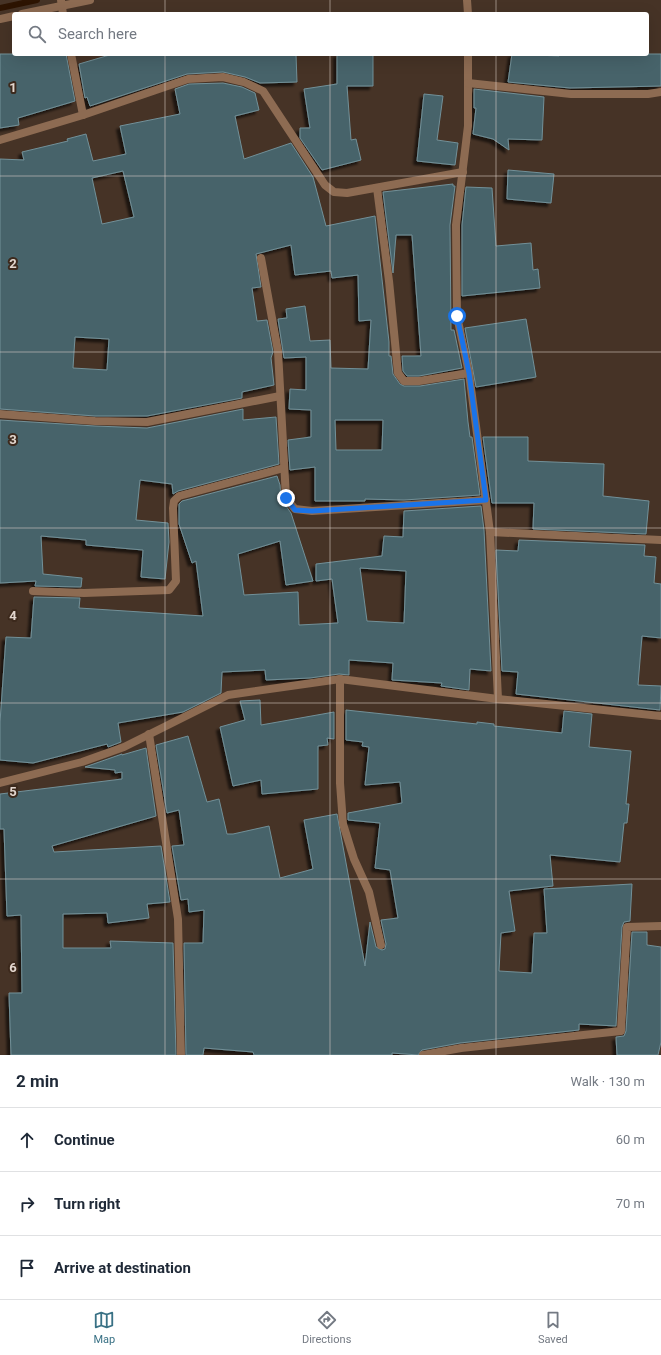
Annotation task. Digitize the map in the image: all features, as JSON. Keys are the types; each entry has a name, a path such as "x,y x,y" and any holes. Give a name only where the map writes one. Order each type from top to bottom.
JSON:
{"street":[{"path":"33,12 90,0"},
{"path":"467,0 468,12"},
{"path":"0,18 12,16"},
{"path":"71,56 83,115"},
{"path":"468,56 468,126 456,225 457,316 469,373 490,532 498,699"},
{"path":"0,140 83,115 188,79 223,78 244,82 263,91 325,185 334,192 347,193 463,172"},
{"path":"468,83 571,94 648,94 661,92"},
{"path":"376,188 389,281 398,373 404,381 419,381 469,373"},
{"path":"261,258 278,350 286,498 295,510 312,511 486,500"},
{"path":"0,414 95,421 146,422 280,396"},
{"path":"33,591 84,593 169,590 176,581 174,501 179,496 284,468"},
{"path":"490,532 661,540"},
{"path":"340,679 340,783 343,824 354,859 369,892 381,945"},
{"path":"0,783 82,762 124,746 228,694 340,679 498,699 661,716"},
{"path":"149,734 178,919 181,1055"},
{"path":"423,1055 461,1048 621,1031 628,927 661,926"}],"building":[{"path":"0,54 12,54 12,56 66,56 75,101 18,118 19,125 0,128"},
{"path":"649,54 661,54 661,86 570,88 508,82 512,56 649,56"},
{"path":"106,56 296,56 297,82 260,83 245,77 223,72 187,74 90,106 87,97 85,98 79,64"},
{"path":"337,56 373,56 373,86 347,86 351,140 356,139 361,160 322,170 300,138 300,128 310,128 304,89 337,84"},
{"path":"223,83 242,87 255,93 259,110 235,116 244,159 291,143 313,177 326,226 375,216 389,342 389,356 391,356 393,374 400,384 404,386 420,386 464,379 470,437 472,437 480,495 404,500 365,499 365,501 315,501 315,467 290,470 288,440 311,437 311,410 289,409 290,389 306,390 306,357 284,358 278,319 287,318 286,309 305,306 310,341 330,340 331,368 368,369 371,320 359,321 358,275 332,278 331,271 295,275 291,245 256,254 261,287 252,288 257,321 267,320 273,352 271,358 274,385 242,392 242,398 147,416 95,416 0,409 0,159 24,160 22,152 68,141 67,139 86,134 93,161 126,154 120,126 180,114 175,89 189,84","holes":["123,171 134,217 102,224 92,178","75,337 109,339 107,370 73,368","335,420 383,420 382,450 336,450"]},
{"path":"474,89 544,97 542,140 508,139 509,150 493,139 473,134 476,108 474,108"},
{"path":"424,94 443,96 437,140 458,143 455,165 417,161"},
{"path":"508,170 554,174 551,203 507,199"},
{"path":"453,184 453,186 455,186 450,225 451,330 454,330 462,368 419,376 407,376 403,371 402,356 421,356 412,235 396,235 393,273 383,192"},
{"path":"466,187 492,188 496,246 531,243 533,270 538,269 540,288 462,296 462,225"},
{"path":"526,319 536,377 476,387 465,328"},
{"path":"243,409 243,420 276,417 279,464 178,491 173,494 172,484 140,480 136,520 168,523 169,542 165,579 141,577 143,550 86,545 86,540 41,536 43,574 82,578 81,587 35,586 36,581 0,583 0,420 147,428"},
{"path":"483,437 528,437 528,461 604,464 603,496 649,501 646,534 533,529 534,503 492,503"},
{"path":"277,476 280,485 281,499 291,513 313,581 286,585 280,541 238,554 244,595 298,592 299,625 338,623 332,579 316,581 316,564 382,556 384,536 403,537 404,511 481,506 484,530 491,671 470,669 469,690 441,686 442,683 392,680 393,663 349,660 349,675 339,674 310,678 266,680 265,670 222,672 221,693 183,712 118,723 121,742 108,747 107,744 33,763 0,760 0,722 6,637 31,638 34,597 80,598 79,608 203,616 196,561 192,563 179,524 179,504 182,501","holes":["360,568 406,571 404,623 367,621"]},
{"path":"519,540 645,545 644,556 656,557 654,583 661,584 661,638 642,636 638,685 661,686 660,710 516,694 518,672 502,671 496,550 518,551"},
{"path":"260,700 261,725 334,712 334,739 327,738 328,745 318,746 318,789 262,794 261,780 233,786 220,727 245,720 240,701"},
{"path":"346,710 477,724 477,722 494,724 494,726 562,733 564,711 592,714 589,747 631,751 626,804 629,804 627,823 624,823 620,862 550,855 553,886 509,891 515,931 501,933 499,971 532,973 534,933 547,933 544,889 632,884 630,921 624,922 622,927 616,1026 579,1024 579,1030 460,1043 422,1050 418,1055 392,1053 392,1055 254,1055 253,1052 204,1048 203,1055 186,1055 184,943 203,943 204,910 189,912 188,899 181,900 172,846 184,845 179,810 167,813 156,745 188,736 207,802 219,799 227,834 269,826 280,878 313,869 304,820 337,814 365,966 370,922 376,947 382,950 385,949 386,944 381,920 398,918 390,870 375,868 380,823 348,820 348,813 402,803 400,782 365,785 369,747 362,746 363,742 346,740"},
{"path":"146,748 156,816 52,846 54,852 161,846 170,902 147,904 149,918 108,923 107,913 63,914 63,948 111,948 110,941 173,943 176,1055 11,1055 9,993 22,993 21,915 7,916 4,829 0,829 0,794 122,779 122,772 115,773 115,770 85,767 122,754"},
{"path":"632,932 647,932 647,945 661,947 661,1042 658,1055 617,1055 616,1037 624,1036 626,1031"}],"waterway":[{"path":"0,8 37,0"}],"route":[{"path":"286,498 295,510 312,511 486,500 469,373 457,316"}]}
